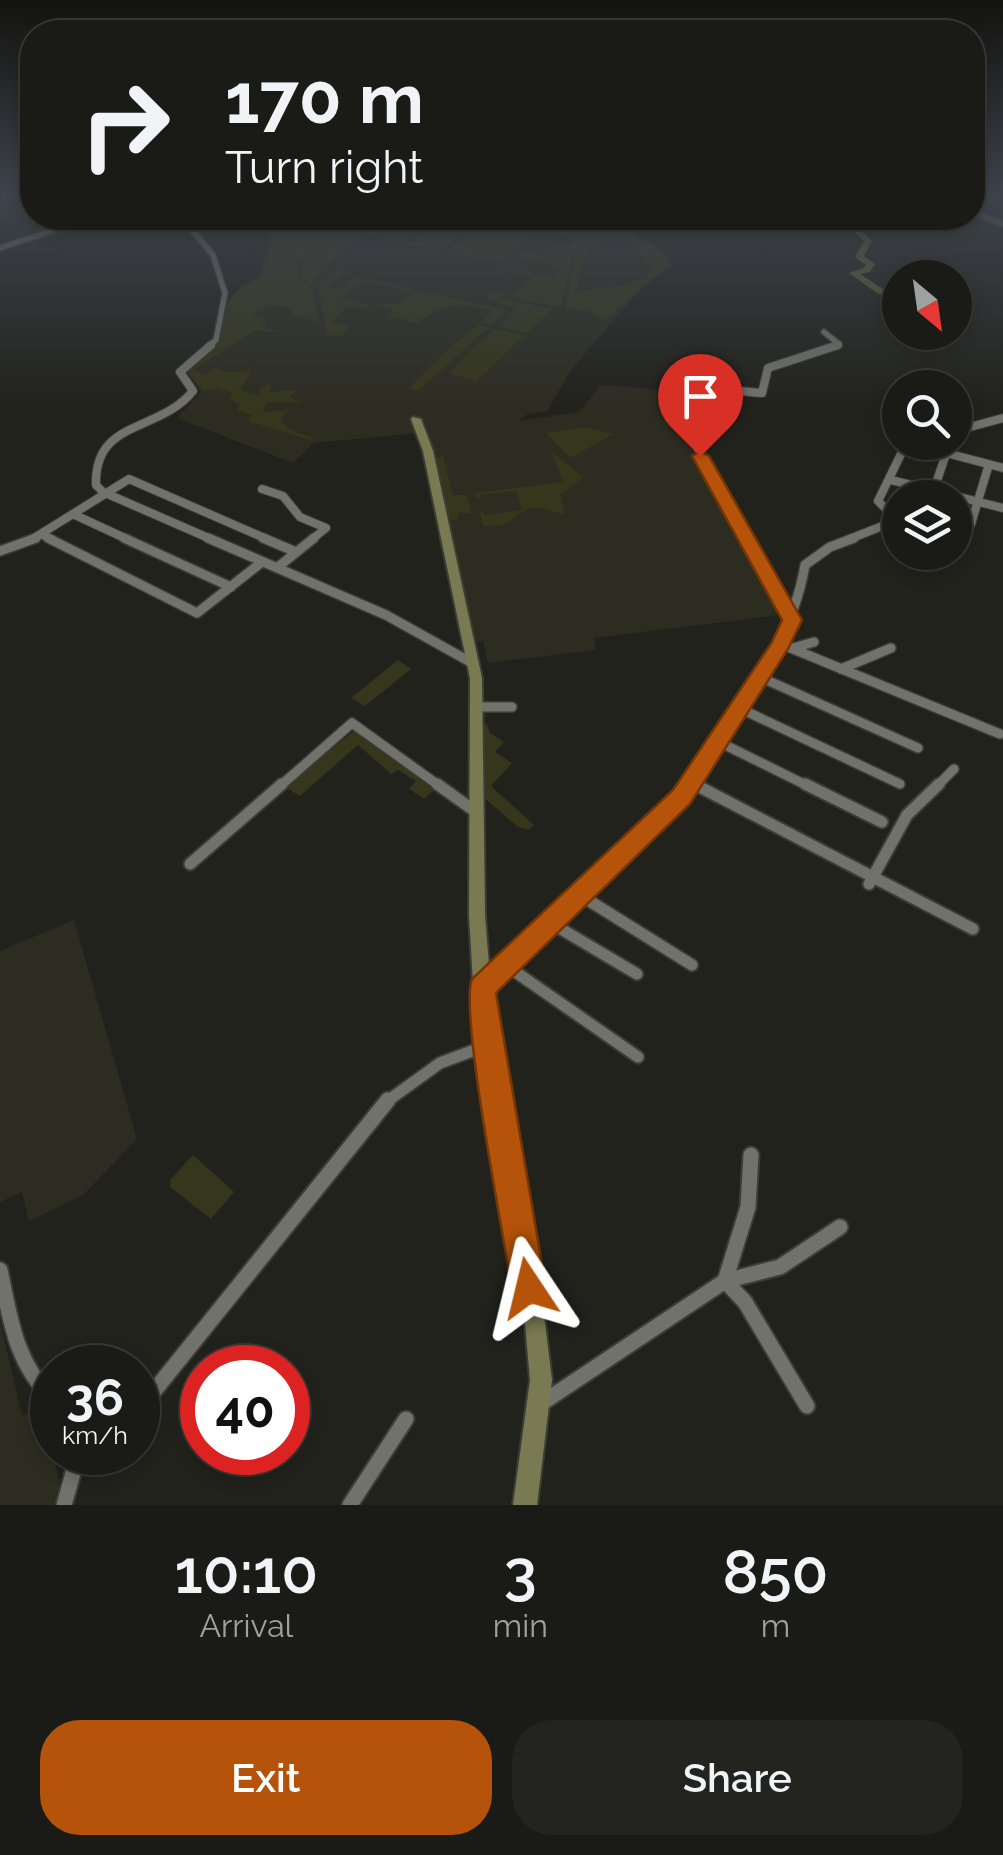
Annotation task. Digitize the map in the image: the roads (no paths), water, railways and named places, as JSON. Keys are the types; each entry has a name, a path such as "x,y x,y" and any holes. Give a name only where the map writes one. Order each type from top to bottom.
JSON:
{"street":[{"path":"214,266 226,293 218,309 216,340 180,372 193,391 188,400 167,414 122,432 100,451 94,475 96,484 106,492 386,615 474,664"},
{"path":"792,620 673,403 678,396 701,390 762,393 768,368 837,348 839,344 824,332"},
{"path":"972,426 1003,418"},
{"path":"416,419 428,451 474,664 482,988 541,1380 524,1505"},
{"path":"891,480 899,460"},
{"path":"971,460 1003,468"},
{"path":"972,521 988,464"},
{"path":"0,551 21,547 43,536 130,479 296,552"},
{"path":"262,489 283,496 300,517 326,528 278,567"},
{"path":"972,501 1003,508"},
{"path":"75,515 231,587"},
{"path":"482,988 681,797 760,676 787,646 805,564 815,554 882,527"},
{"path":"43,536 197,613 262,562"},
{"path":"787,646 814,642"},
{"path":"787,646 1000,734"},
{"path":"842,669 891,648"},
{"path":"760,676 918,748"},
{"path":"478,707 512,707"},
{"path":"739,708 900,784"},
{"path":"190,864 281,792 352,724 476,812"},
{"path":"717,741 882,822"},
{"path":"871,880 906,815 954,769"},
{"path":"690,782 871,880 973,929"},
{"path":"580,895 692,966"},
{"path":"551,923 637,974"},
{"path":"507,966 638,1057"},
{"path":"160,1384 390,1096 440,1063 488,1045"},
{"path":"751,1155 748,1207 725,1270 725,1281 745,1302 807,1406"},
{"path":"538,1406 716,1284 780,1267 840,1226"},
{"path":"0,1270 23,1367 30,1378"},
{"path":"350,1505 406,1419"},
{"path":"64,1505 72,1475"}],"waterway":[{"path":"870,266 853,273 882,292"}]}
